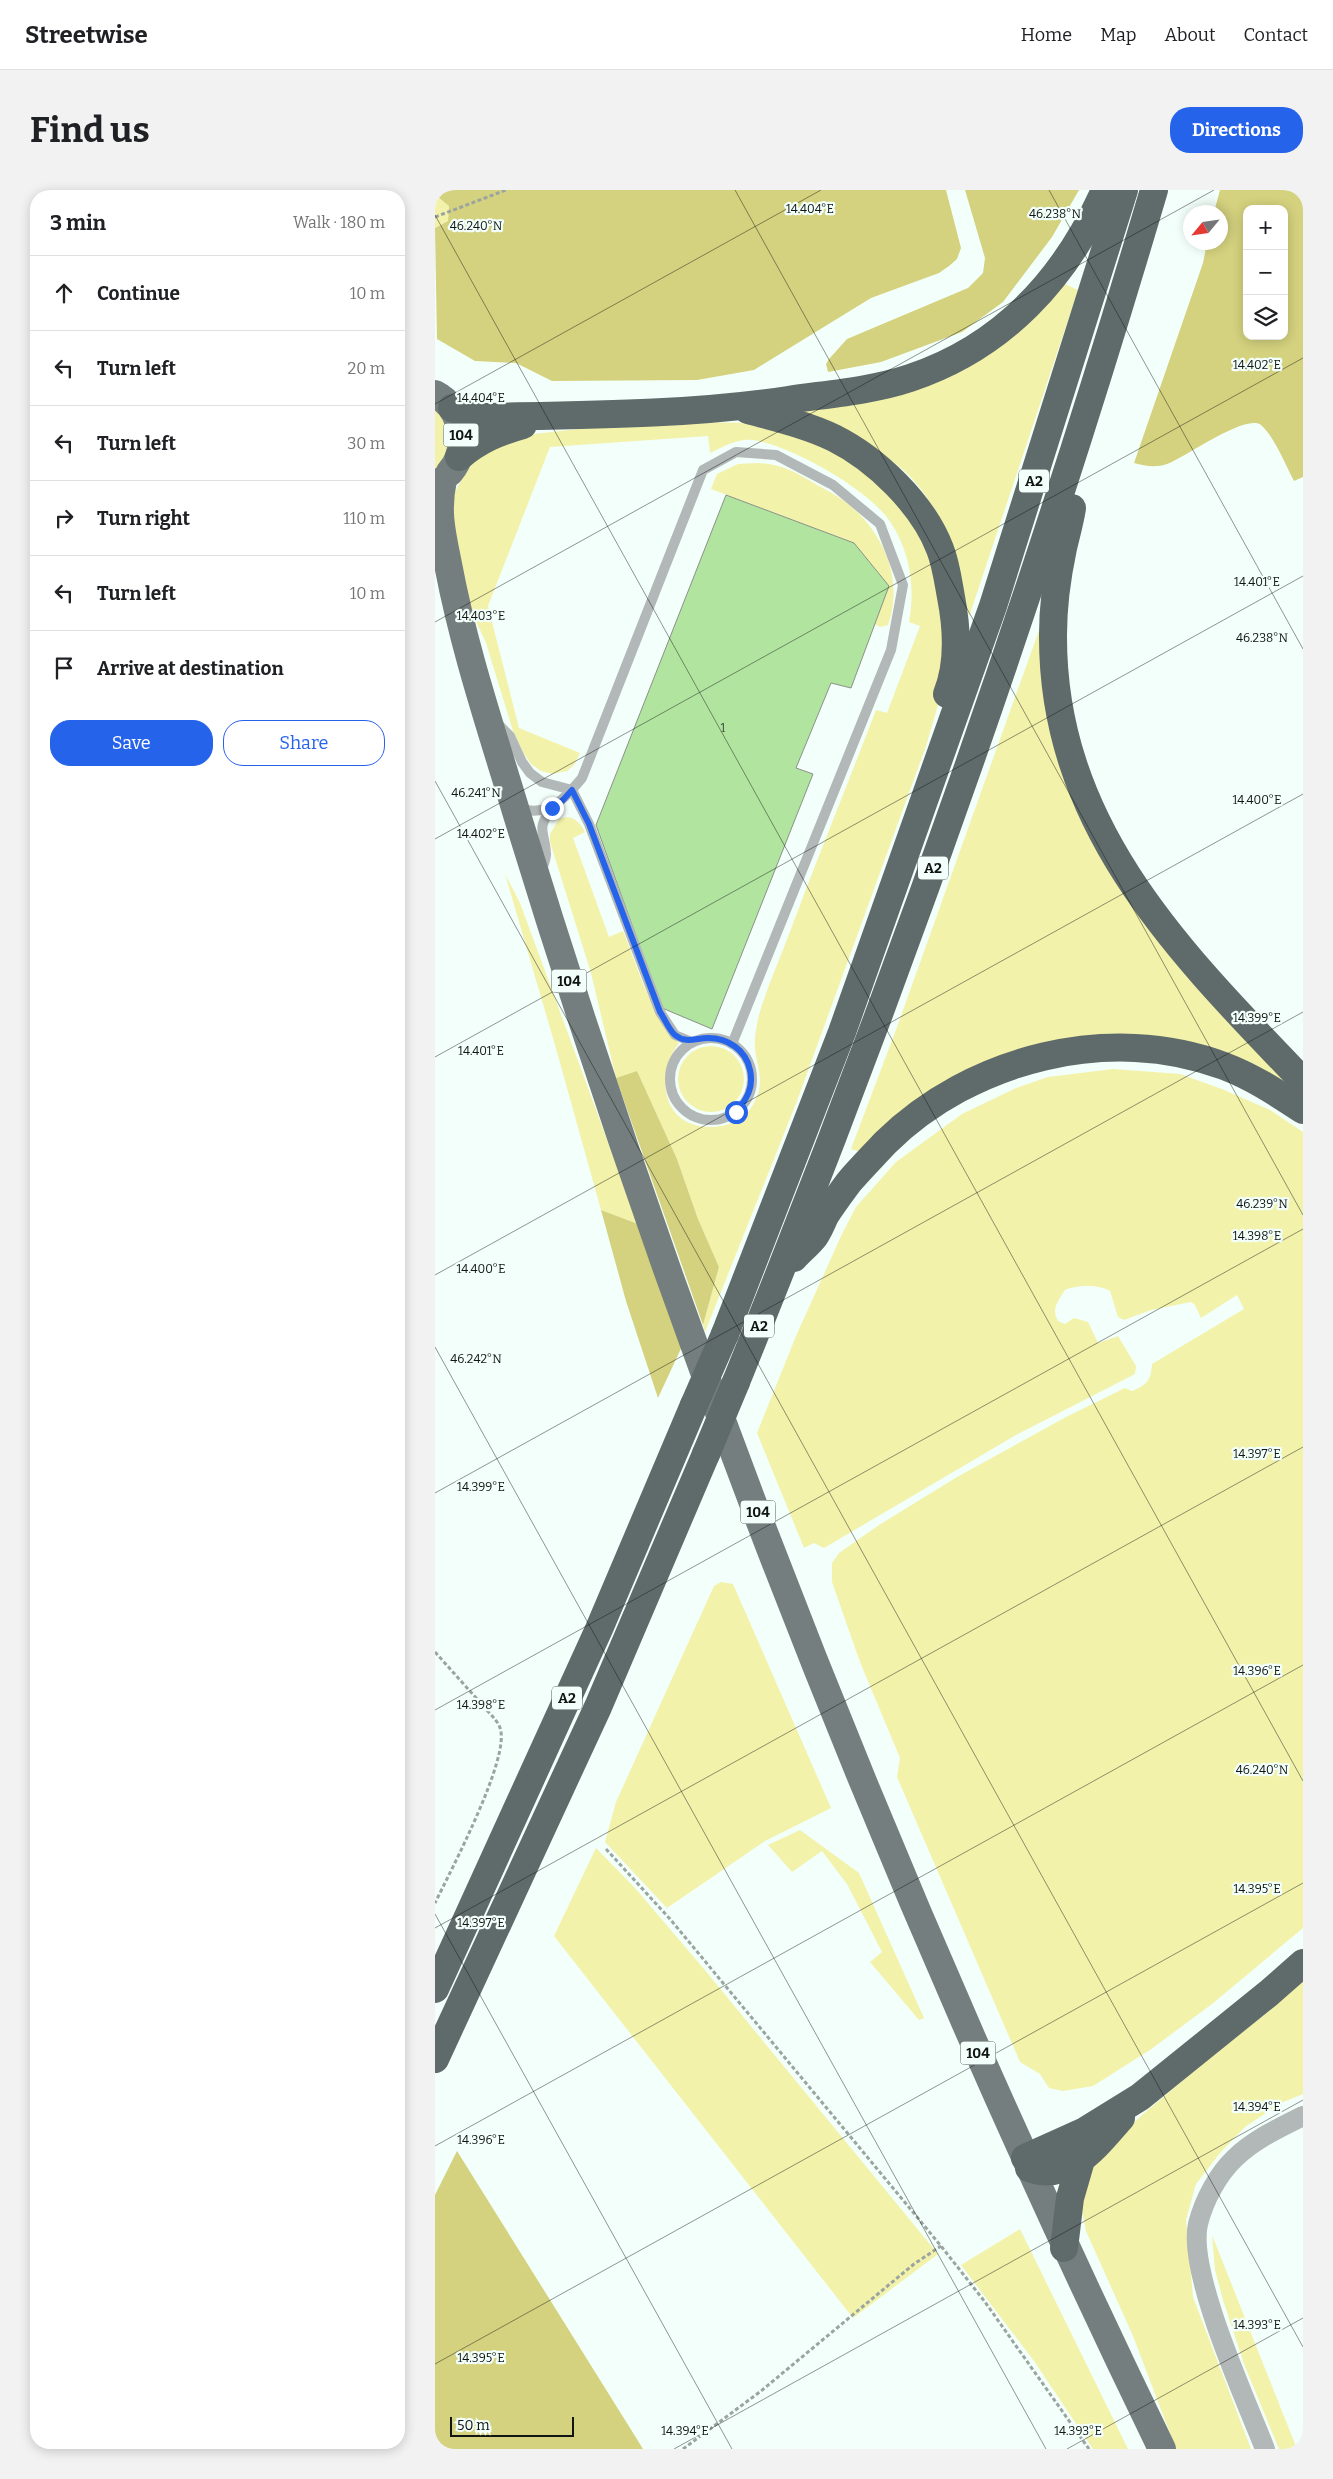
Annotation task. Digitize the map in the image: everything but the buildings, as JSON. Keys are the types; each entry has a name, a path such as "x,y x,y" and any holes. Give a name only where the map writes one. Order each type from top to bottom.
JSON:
{"highway":[{"path":"443,401 467,415 482,417 556,416 737,408 875,388 911,378 948,363 980,344 1015,319 1049,283 1079,243 1105,190"},
{"name":"A2","path":"435,1989 599,1629 725,1334 842,1032 1005,570 1124,190"},
{"name":"A2","path":"435,2059 598,1706 706,1454 782,1270 871,1037 965,778 1071,462 1154,190"},
{"path":"737,408 793,423 833,438 860,453 903,492 920,514 939,548 948,578 955,633 953,678 936,726 936,768"},
{"path":"459,458 475,443 494,433 556,416"},
{"path":"1071,462 1072,509 1057,582 1053,634 1055,692 1070,757 1093,817 1123,871 1154,915 1201,972 1303,1081"},
{"path":"782,1270 815,1236 826,1214 849,1182 886,1142 922,1113 957,1090 1010,1066 1065,1051 1114,1048 1153,1050 1191,1057 1223,1066 1261,1082 1303,1110"},
{"path":"1140,2097 1095,2148 1081,2160 1066,2168 1052,2172 1040,2172 1027,2163 1085,2131 1140,2097 1269,1993 1303,1962"},
{"path":"1065,2248 1070,2198 1081,2160"}],"main road":[{"name":"104","path":"443,401 459,424 462,441 459,458 452,470 439,483 438,500 440,522 455,602 486,713 596,1064 744,1477 888,1844 1065,2248 1162,2449"},
{"name":"104","path":"435,552 455,602"}],"street":[{"path":"1265,2449 1224,2344 1200,2268 1198,2225 1211,2189 1234,2159 1261,2138 1303,2116"}],"lane":[{"path":"538,882 547,854 541,833 543,820 552,808 563,800 582,778 703,470 736,452 776,455 833,485 880,524 903,585 891,650 732,1044"},
{"path":"486,713 510,736 522,762 530,773 542,782 572,790 589,824 660,1012 675,1035 692,1042"},
{"path":"515,806 535,811 552,808"},
{"path":"705,1038 719,1038 732,1044 742,1052 749,1064 752,1077 751,1090 745,1102 736,1112 724,1118 711,1120 698,1118 686,1112 677,1102 671,1089 670,1075 673,1062 681,1050 692,1042 705,1038"}],"path":[{"path":"435,217 506,190"},
{"path":"435,1652 501,1728 499,1759 465,1843 435,1902"},
{"path":"606,1849 670,1919 941,2246 985,2302 1089,2449"},
{"path":"683,2449 761,2391 914,2264 941,2246"}],"shaded area":[{"path":"435,190 946,190 961,248 957,259 939,273 871,298 754,370 697,380 552,381 516,363 475,361 437,339 435,228 448,221 449,206 437,196"},
{"path":"965,190 1079,190 1052,237 1003,302 962,332 881,362 828,372 826,364 847,339 968,288 983,273 985,258"},
{"path":"1220,190 1303,190 1303,477 1294,481 1271,436 1261,425 1253,423 1229,430 1167,464 1151,466 1134,463 1203,263 1206,250 1228,250 1228,205 1216,205"},
{"path":"435,193 449,206 448,221 435,228"},
{"path":"1065,284 1078,290 969,617 959,574 944,530 922,491 908,474 878,453 791,409 893,391"},
{"path":"435,404 454,442 435,476"},
{"path":"649,421 750,423 811,437 892,490 937,559 948,671 926,746 797,1101 705,1332 703,1325 719,1267 698,1219 677,1159 637,1071 616,1078 591,973 550,842 550,834 559,819 568,817 578,822 585,832 573,838 609,937 623,931 653,1006 661,1021 679,1043 671,1056 665,1085 667,1098 673,1110 683,1119 696,1125 713,1127 726,1125 738,1120 752,1107 758,1094 760,1081 755,1038 758,1019 768,988 876,710 887,713 920,626 909,622 912,597 910,571 903,547 891,523 881,510 866,497 829,471 808,460 769,444 753,440 736,442 710,453 708,436 550,447 488,606 519,728 580,753 574,765 567,771 552,774 541,771 531,764 513,731 486,643 472,613 449,503 475,455 525,435"},
{"path":"757,463 789,469 834,494 861,516 872,529 888,559 892,575 894,592 888,625 880,627 875,624 889,586 854,543 711,489 717,474 738,464"},
{"path":"1043,619 1078,798 1293,1085 1053,1042 864,1153 851,1149 897,1027"},
{"path":"505,874 520,903 638,1224 601,1210"},
{"path":"705,1046 717,1046 729,1051 739,1061 744,1073 742,1092 729,1107 717,1112 705,1112 693,1107 683,1097 678,1085 678,1073 683,1061 693,1051"},
{"path":"1113,1069 1180,1074 1222,1089 1270,1110 1303,1132 1303,1928 1212,2004 1150,2050 1093,2086 1063,2091 1049,2088 1040,2074 1020,2062 897,1777 900,1758 860,1662 832,1582 832,1563 839,1553 879,1525 957,1477 1066,1417 1125,1388 1132,1391 1141,1386 1151,1374 1152,1364 1244,1309 1237,1295 1201,1318 1195,1305 1191,1302 1151,1310 1124,1320 1118,1317 1110,1291 1100,1287 1087,1286 1065,1290 1055,1309 1058,1321 1065,1324 1074,1318 1088,1322 1098,1343 1118,1336 1136,1366 1135,1374 1016,1435 824,1548 814,1543 804,1548 757,1433 796,1336 842,1234 856,1207 896,1162 962,1114 1016,1088 1048,1077"},
{"path":"637,1071 677,1159 698,1219 719,1267 703,1325 616,1078"},
{"path":"601,1210 638,1224 684,1342 658,1398 626,1301"},
{"path":"721,1582 733,1584 831,1808 765,1841 667,1908 605,1842 616,1802 714,1586"},
{"path":"800,1830 859,1873 924,2018 919,2020 870,1962 882,1952 847,1884 822,1851 792,1872 768,1845"},
{"path":"596,1848 635,1888 704,1969 938,2254 853,2318 554,1936"},
{"path":"1303,1979 1303,2094 1281,2103 1245,2127 1220,2153 1196,2184 1186,2220 1193,2297 1251,2449 1176,2449 1133,2336 1086,2231 1082,2211 1082,2197 1090,2172 1105,2152 1142,2115"},
{"path":"457,2151 643,2449 435,2449 435,2195"},
{"path":"1020,2229 1128,2449 1093,2449 1034,2361 961,2265"},
{"path":"1212,2235 1297,2449 1279,2449 1244,2364 1215,2270"}],"route":[{"path":"552,808 572,790 589,824 660,1012 675,1035 692,1042 705,1038 719,1038 732,1044 742,1052 749,1064 752,1077 751,1090 745,1102 736,1112"}]}
